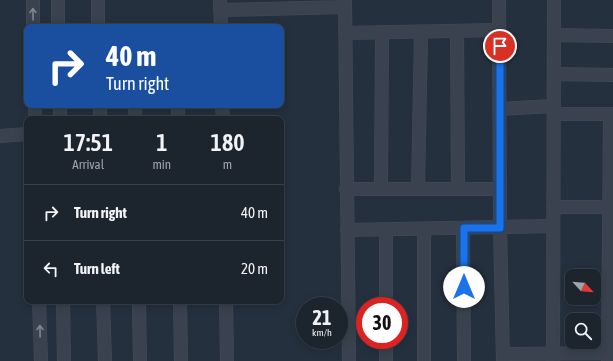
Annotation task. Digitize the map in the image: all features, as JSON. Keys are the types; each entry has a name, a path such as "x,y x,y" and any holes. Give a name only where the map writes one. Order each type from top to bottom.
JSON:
{"street":[{"path":"33,0 33,24"},
{"path":"58,0 58,24"},
{"path":"98,0 98,24"},
{"path":"499,0 500,228 503,358 610,355 612,114 554,110 500,109"},
{"path":"553,357 554,0"},
{"path":"221,24 220,5 345,3 349,361"},
{"path":"345,34 499,30"},
{"path":"457,31 458,189"},
{"path":"418,189 421,32"},
{"path":"381,189 382,33"},
{"path":"554,35 613,36"},
{"path":"554,74 613,75"},
{"path":"0,136 24,134"},
{"path":"346,189 500,189"},
{"path":"553,207 611,207"},
{"path":"347,230 553,226"},
{"path":"464,228 464,361"},
{"path":"424,229 424,361"},
{"path":"386,230 386,297"},
{"path":"40,304 41,361"},
{"path":"63,304 64,361"},
{"path":"103,304 105,361"},
{"path":"139,304 140,361"},
{"path":"180,304 181,361"},
{"path":"226,304 227,361"},
{"path":"386,349 386,361"}],"route":[{"path":"464,287 464,228 500,228 500,46"}]}
